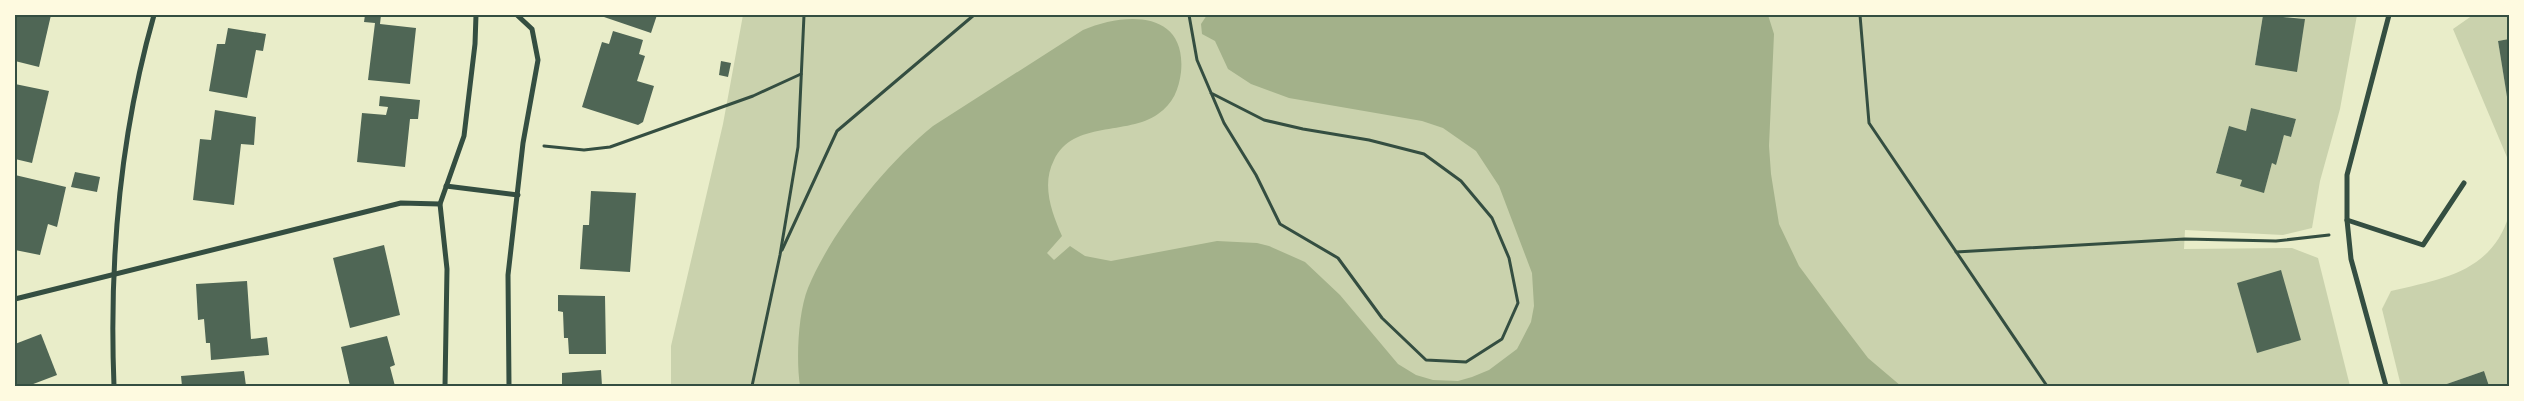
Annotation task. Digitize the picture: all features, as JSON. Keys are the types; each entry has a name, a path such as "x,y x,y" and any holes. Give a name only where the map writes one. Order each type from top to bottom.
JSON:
{"street":[{"path":"114,386 114,275 121,176 135,96 154,15"},
{"path":"445,386 447,269 440,204 464,136 475,44 476,15"},
{"path":"509,386 508,275 523,143 538,60 532,29 518,15"},
{"path":"2386,386 2351,259 2347,220 2347,175 2389,15"},
{"path":"2347,220 2423,245 2464,183"},
{"path":"446,186 518,195"},
{"path":"15,299 400,203 440,204"}],"path":[{"path":"752,386 780,255 798,147 804,15"},
{"path":"780,255 837,131 974,15"},
{"path":"1189,15 1197,60 1211,93 1224,123 1256,175 1280,224 1338,258 1382,318 1426,360 1466,362 1502,339 1518,303 1509,258 1492,218 1460,181 1424,154 1369,140 1302,129 1264,120 1211,93"},
{"path":"1860,15 1869,123 2047,386"},
{"path":"523,143 584,150 610,147 753,96 801,74"},
{"path":"1956,252 2185,239 2276,241 2348,233"}],"shaded area":[{"path":"743,15 2263,15 2255,65 2305,19 2279,15 2357,15 2340,109 2320,181 2312,228 2283,235 2185,230 2184,249 2292,248 2318,258 2350,386 671,386 671,346 723,124","holes":["2251,108 2296,119 2291,137 2284,135 2275,164 2272,163 2264,192 2241,186 2242,180 2216,172 2229,127 2246,131"]},
{"path":"1207,15 1768,15 1774,34 1769,146 1771,174 1779,224 1799,266 1836,316 1868,358 1901,386 800,386 798,363 799,337 802,310 808,288 818,267 845,222 861,200 897,159 933,126 1083,30 1117,20 1134,19 1150,21 1164,27 1174,37 1180,52 1181,72 1179,84 1168,106 1158,114 1145,121 1131,125 1087,134 1074,139 1063,147 1054,160 1048,179 1049,199 1062,236 1047,253 1054,260 1070,246 1085,256 1111,261 1217,241 1257,243 1269,246 1305,262 1340,295 1398,364 1416,375 1433,380 1458,381 1489,370 1517,349 1531,322 1534,306 1532,273 1499,186 1476,151 1443,128 1422,121 1289,98 1251,84 1228,69 1215,41 1202,34 1201,24"},
{"path":"2473,15 2509,15 2509,39 2498,41 2509,109 2509,162 2453,29"},
{"path":"2509,215 2509,386 2489,386 2484,371 2441,386 2401,386 2382,309 2391,291 2446,277 2478,261 2491,249 2501,234"}],"building":[{"path":"15,15 51,15 39,67 15,61"},
{"path":"365,15 381,15 380,24 416,28 410,84 368,80 375,23 364,22"},
{"path":"605,15 657,15 651,33 604,17"},
{"path":"2263,15 2305,19 2297,72 2255,65"},
{"path":"228,28 266,34 263,51 256,50 247,98 209,91 217,44 225,44"},
{"path":"613,31 643,40 639,54 645,56 637,81 654,86 643,122 638,125 582,107 602,42 609,44"},
{"path":"2509,39 2509,103 2508,103 2498,41"},
{"path":"721,61 731,63 728,77 719,75"},
{"path":"15,84 49,91 32,163 15,159"},
{"path":"380,96 420,100 418,119 410,119 405,167 357,162 362,113 386,115 388,107 379,106"},
{"path":"2251,108 2296,119 2291,137 2284,135 2276,165 2272,163 2264,193 2240,186 2242,180 2216,173 2229,126 2246,131"},
{"path":"215,110 256,117 254,145 241,144 234,205 193,200 200,139 211,140"},
{"path":"75,172 100,177 97,192 71,187"},
{"path":"15,175 66,187 57,227 48,224 40,255 15,250"},
{"path":"591,191 636,193 630,272 580,269 583,225 589,225"},
{"path":"384,245 400,315 350,328 333,258"},
{"path":"2281,270 2301,340 2257,353 2237,283"},
{"path":"247,281 251,339 267,337 269,355 211,360 210,343 206,343 204,319 198,320 196,284"},
{"path":"558,295 605,296 606,354 569,354 568,338 564,338 563,312 558,311"},
{"path":"41,334 57,375 28,386 15,386 15,344"},
{"path":"387,336 395,365 390,367 395,386 350,386 341,347"},
{"path":"601,370 602,386 562,386 562,373"},
{"path":"244,371 246,386 182,386 181,376"},
{"path":"2484,371 2489,386 2441,386"}]}
